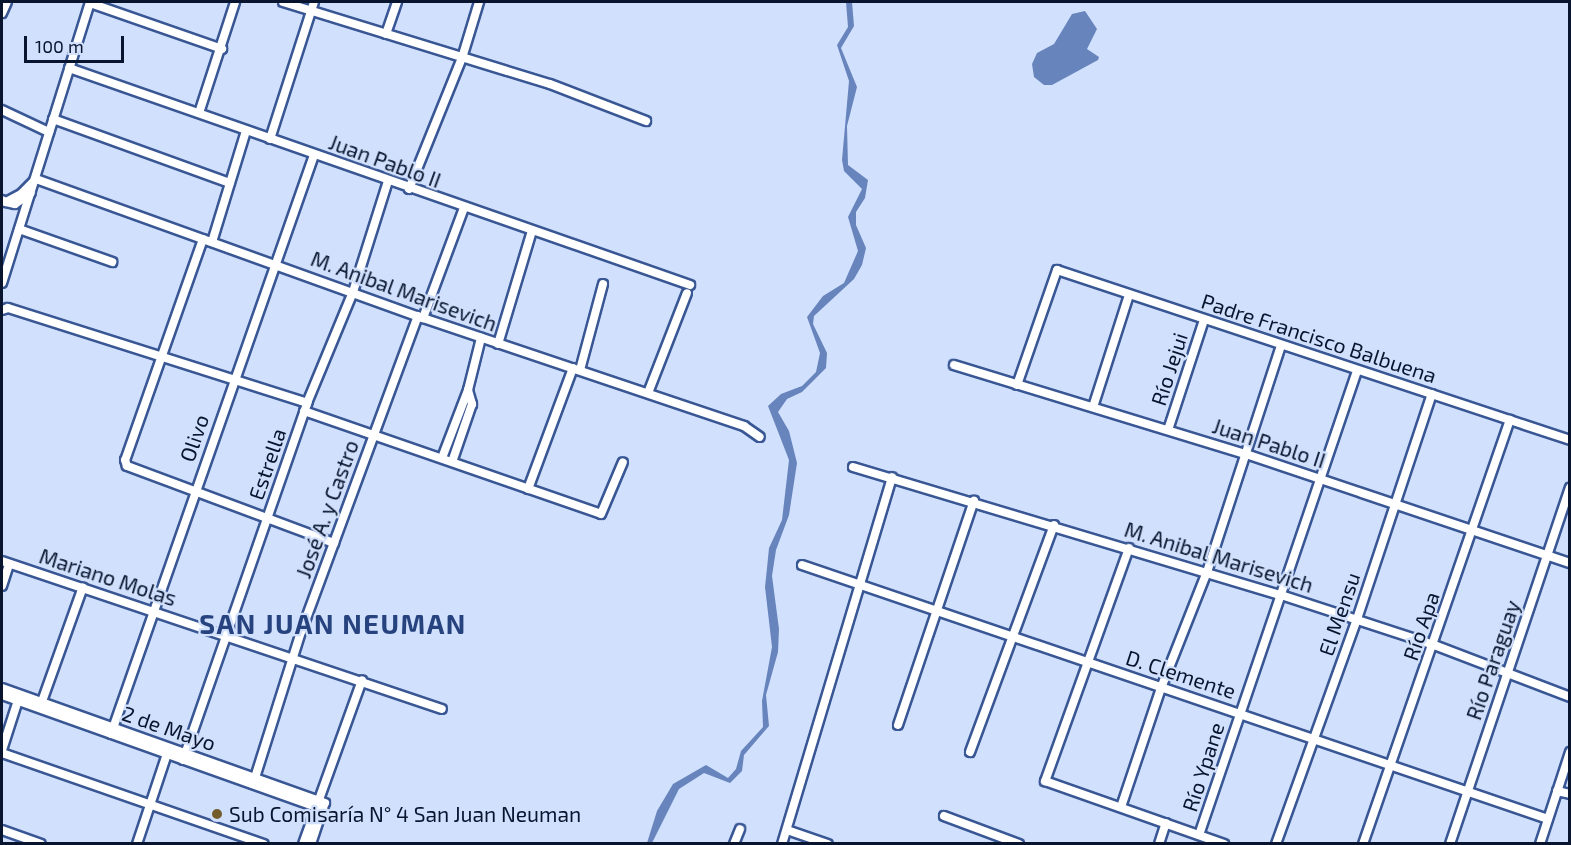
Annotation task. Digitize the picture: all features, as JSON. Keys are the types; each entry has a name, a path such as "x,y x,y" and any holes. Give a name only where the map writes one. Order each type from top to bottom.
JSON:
{"street":[{"path":"2,13 7,2"},
{"path":"2,283 32,194 90,2 222,49"},
{"path":"199,113 222,49 235,2"},
{"path":"284,2 550,84 646,121"},
{"path":"270,139 314,2"},
{"path":"386,34 397,2"},
{"path":"409,189 462,58 479,2"},
{"name":"Juan Pablo II","path":"69,68 532,231 688,289 648,393"},
{"path":"2,110 49,132"},
{"path":"53,119 230,183"},
{"path":"212,242 246,131"},
{"name":"Olivo","path":"112,731 314,155"},
{"path":"3,201 36,179"},
{"name":"M. Anibal Marisevich","path":"36,179 498,344 744,426 760,437"},
{"name":"Estrella","path":"185,756 306,407 353,292 388,181"},
{"path":"3,201 15,204 32,194"},
{"name":"José A. y Castro","path":"255,781 372,435 464,208"},
{"path":"20,229 112,262"},
{"path":"498,344 532,231"},
{"path":"203,239 160,355 125,460 132,469 196,489 334,543"},
{"name":"Padre Francisco Balbuena","path":"1017,385 1057,270 1569,440"},
{"path":"528,489 577,369 603,284"},
{"path":"1093,407 1129,295"},
{"path":"2,310 8,308 234,378 372,435 601,514 623,462"},
{"name":"Río Jejui","path":"1168,430 1204,320"},
{"path":"442,458 468,390 481,338"},
{"path":"1122,807 1161,688 1208,572 1281,345"},
{"name":"Juan Pablo II","path":"954,365 1246,454 1569,563"},
{"name":"Río Ypane","path":"1199,835 1357,370"},
{"path":"452,462 472,404 468,390"},
{"name":"El Mensu","path":"1276,843 1357,619 1432,394"},
{"name":"Río Apa","path":"1363,843 1434,645 1510,420"},
{"name":"M. Anibal Marisevich","path":"853,467 1054,525 1357,619 1434,645 1569,697"},
{"path":"782,843 892,477"},
{"name":"Río Paraguay","path":"1450,843 1569,488"},
{"path":"898,725 974,501"},
{"path":"970,752 1054,525"},
{"path":"1129,548 1045,781 1224,843"},
{"path":"2,586 5,562"},
{"name":"Mariano Molas","path":"5,562 362,680 442,709"},
{"name":"D. Clemente","path":"802,566 1161,688 1240,712 1548,819"},
{"path":"41,706 83,587"},
{"path":"311,843 321,803 362,680"},
{"name":"2 de Mayo","path":"2,688 19,698"},
{"name":"2 de Mayo","path":"2,695 19,698 321,803"},
{"path":"19,698 2,752 264,843"},
{"path":"137,843 168,751"},
{"path":"1540,843 1569,752"},
{"path":"1557,790 1569,794"},
{"path":"303,843 321,803"},
{"path":"944,816 1001,840 1019,843"},
{"path":"1159,843 1166,823"},
{"path":"734,843 740,829"},
{"path":"2,830 41,843"},
{"path":"787,830 828,843"}],"water":[{"path":"846,2 852,2 854,26 841,48 857,87 847,126 848,165 868,180 865,198 856,212 856,225 866,248 862,265 854,279 814,316 813,324 827,353 826,368 802,392 787,399 778,412 789,431 797,463 789,515 776,550 772,576 779,629 778,652 766,695 769,726 744,755 742,771 730,783 704,773 679,789 652,843 647,843 657,811 673,784 706,765 728,778 736,769 741,751 763,727 762,701 772,647 765,587 769,548 782,520 789,460 768,406 781,394 802,386 816,372 820,353 807,317 823,296 844,283 858,251 848,217 862,189 844,171 842,160 849,81 837,45 848,27"},
{"path":"1085,11 1097,29 1087,49 1099,57 1098,60 1052,85 1044,85 1034,77 1032,64 1037,53 1054,44 1072,14"}],"place":[{"name":"Sub Comisaría N° 4 San Juan Neuman","path":"217,814"}],"district":[{"name":"SAN JUAN NEUMAN","path":"333,624"}]}
